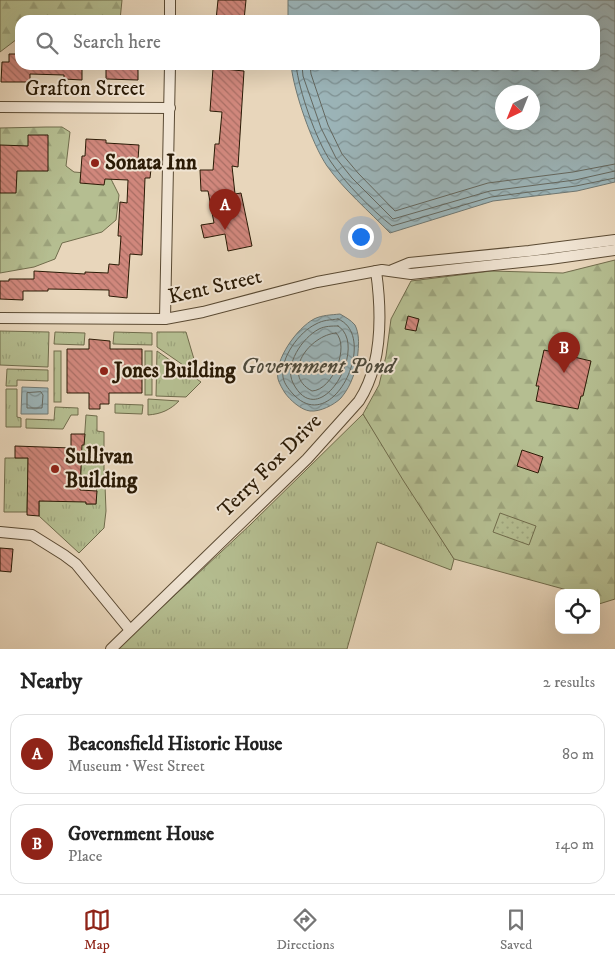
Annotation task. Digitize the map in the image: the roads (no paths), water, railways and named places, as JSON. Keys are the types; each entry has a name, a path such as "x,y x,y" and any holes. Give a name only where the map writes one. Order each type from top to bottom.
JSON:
{"street":[{"path":"170,0 170,15"},
{"path":"165,318 170,70"},
{"name":"Grafton Street","path":"0,107 170,108"},
{"path":"392,270 409,263 615,240"},
{"path":"392,270 401,274 411,274 615,250"},
{"name":"Kent Street","path":"0,318 165,318 203,312 317,282 392,270"},
{"name":"Terry Fox Drive","path":"111,649 307,458 359,401 365,392 376,363 380,302 376,272"},
{"path":"0,532 32,535 64,554 76,564 130,630"}],"water":[{"path":"288,0 615,0 615,182 577,191 493,201 390,233 341,184 327,166 315,145 296,89 292,70 600,70 600,15 288,15"},
{"name":"Government Pond","path":"340,314 355,325 358,338 356,364 348,388 338,401 322,409 310,411 299,407 287,396 278,379 278,371 283,354 294,337 307,323 327,315"},
{"path":"22,387 48,388 48,414 21,414"}],"place":[{"name":"Sonata Inn","path":"95,163"},
{"name":"Beaconsfield Historic House","path":"225,230"},
{"name":"Jones Building","path":"104,371"},
{"name":"Government House","path":"564,373"},
{"name":"Sullivan Building","path":"55,469"}]}
